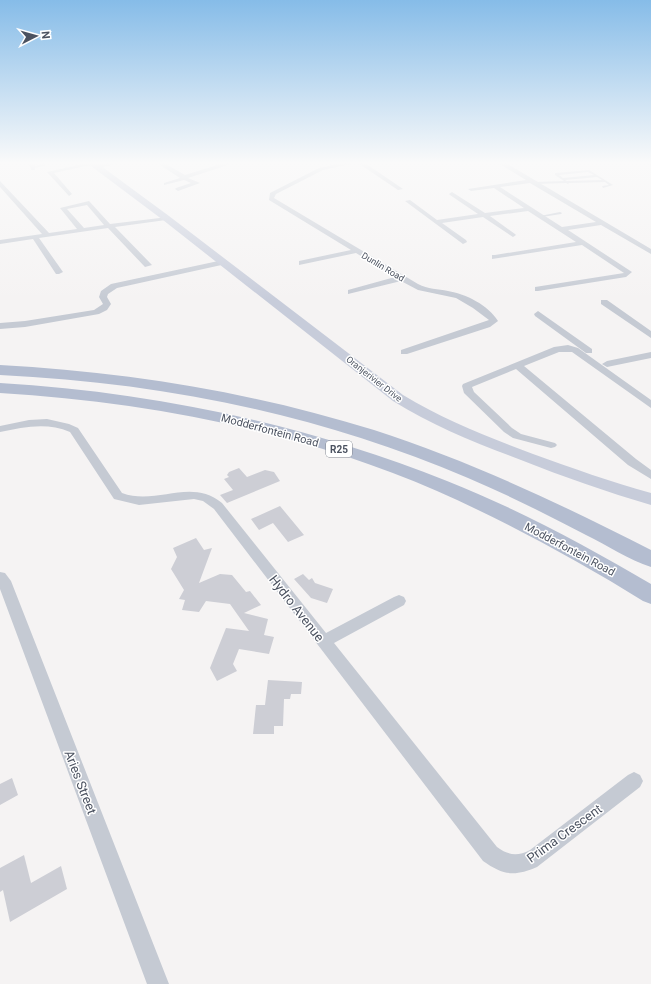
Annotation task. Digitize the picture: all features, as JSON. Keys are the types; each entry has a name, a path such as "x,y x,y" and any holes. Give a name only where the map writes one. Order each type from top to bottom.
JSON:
{"main road":[{"name":"Modderfontein Road","path":"0,370 106,378 189,389 267,406 368,434 450,464 517,492 584,524 651,559"},
{"name":"Modderfontein Road","path":"0,388 96,396 183,409 236,420 317,442 368,458 441,486 495,510 597,562 651,595"}],"street":[{"path":"23,209 47,235"},
{"path":"64,209 82,230"},
{"path":"94,209 148,265"},
{"name":"Oranjerivier Drive","path":"154,209 398,398 416,409 461,431 505,449 620,491 651,499"},
{"name":"Dunlin Road","path":"287,209 423,290 455,295 490,315 494,321 487,326 404,352"},
{"path":"419,209 462,242"},
{"path":"475,209 513,235"},
{"path":"436,222 523,209"},
{"path":"530,209 626,270 627,274 538,289"},
{"path":"579,209 651,250"},
{"path":"0,242 166,218"},
{"path":"562,229 603,223"},
{"path":"35,237 59,272"},
{"path":"495,257 584,243"},
{"path":"302,263 357,251"},
{"path":"0,326 25,324 96,312 104,308 107,304 103,297 104,293 114,286 222,262"},
{"path":"351,292 402,278"},
{"path":"604,302 651,335"},
{"path":"538,314 651,395"},
{"path":"551,446 517,436 508,430 467,389 467,386 557,349 568,348 583,355 651,405"},
{"path":"607,364 651,355"},
{"path":"517,365 632,462 651,475"},
{"name":"Hydro Avenue","path":"0,429 31,423 48,422 63,424 74,430 118,496 127,501 140,502 193,496 206,497 218,506 490,854"},
{"name":"Aries Street","path":"2,579 158,984"},
{"path":"323,641 399,601"},
{"name":"Prima Crescent","path":"490,854 500,862 512,865 526,863 537,857 634,781"}],"lane":[{"path":"542,216 560,213"}],"building":[{"path":"239,468 247,477 265,470 274,472 280,481 227,503 220,495 233,490 224,479 229,477 227,475 229,472"},
{"path":"280,506 304,535 288,542 273,523 259,530 251,519"},
{"path":"196,538 204,550 212,548 199,583 220,574 232,575 246,592 250,591 261,605 244,613 268,619 264,635 274,637 269,654 239,649 233,664 237,671 217,681 210,668 226,628 249,631 230,604 206,601 199,612 182,610 185,600 179,599 184,590 171,569 177,557 173,548"},
{"path":"303,574 309,580 312,578 315,583 333,589 327,603 311,598 294,579"},
{"path":"268,680 302,682 301,694 291,694 290,699 284,699 283,726 274,726 274,734 253,734 256,705 265,705"},
{"path":"12,778 18,795 0,805 0,784"},
{"path":"24,855 31,883 61,866 67,889 10,922 3,890 0,892 0,868"}]}
